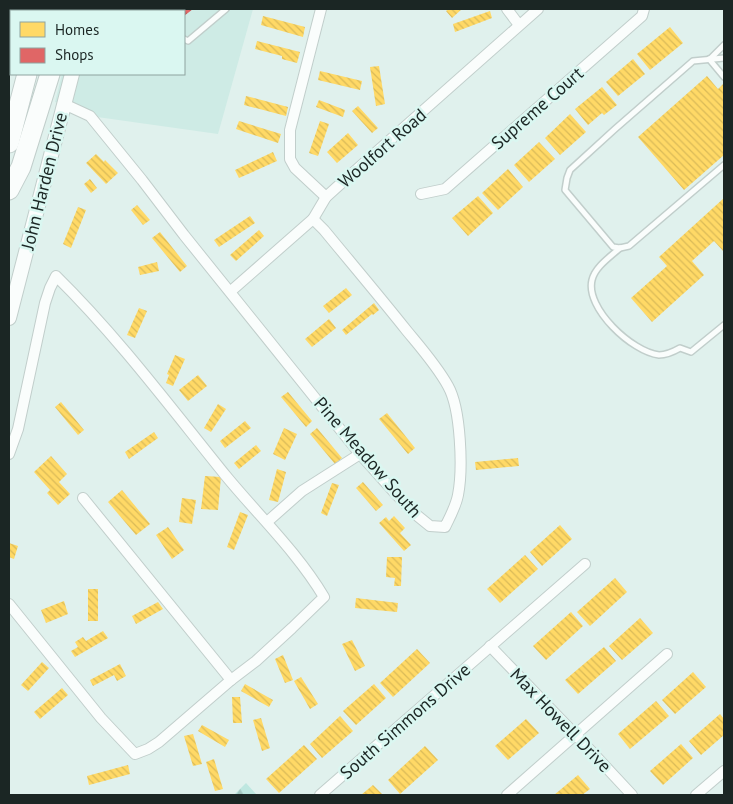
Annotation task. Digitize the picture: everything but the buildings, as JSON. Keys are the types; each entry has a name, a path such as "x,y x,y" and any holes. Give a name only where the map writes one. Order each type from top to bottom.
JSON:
{"highway":[{"path":"9,143 27,75"},
{"path":"9,190 21,167 50,75"}],"street":[{"path":"322,9 290,130 290,159 295,168 326,197"},
{"path":"507,9 519,25"},
{"name":"Woolfort Road","path":"231,291 313,219 326,197 538,9"},
{"name":"Supreme Court","path":"421,194 445,189 642,16 644,9"},
{"name":"John Harden Drive","path":"9,318 72,75"},
{"name":"Pine Meadow South","path":"64,104 90,116 360,454 414,513 430,526 445,527 458,495 460,467 459,432 455,404 448,386 423,350 395,315 313,219"},
{"path":"9,454 18,429 45,303 56,276 80,299 124,350 227,477 267,522 316,583 324,596 264,654 159,742 135,754 101,718 9,604"},
{"path":"9,422 18,429"},
{"path":"267,522 302,491 360,454"},
{"path":"83,498 231,680"},
{"name":"South Simmons Drive","path":"320,795 585,564"},
{"name":"Max Howell Drive","path":"490,646 632,795"},
{"path":"507,795 667,654"},
{"path":"696,795 724,771"}],"lane":[{"path":"185,39 188,41 226,9"},
{"path":"709,59 724,45"},
{"path":"724,58 693,61 570,170 565,190 613,247 620,248 629,246 724,166"},
{"path":"709,59 724,77"},
{"path":"620,248 595,272 592,280 592,292 596,303 607,320 639,349 658,355 670,354 680,348 691,352 724,324"}],"shaded area":[{"path":"253,9 218,134 90,116 55,102 62,75 185,75 185,10 78,10"}],"green space":[{"path":"246,783 257,795 234,795"}]}
